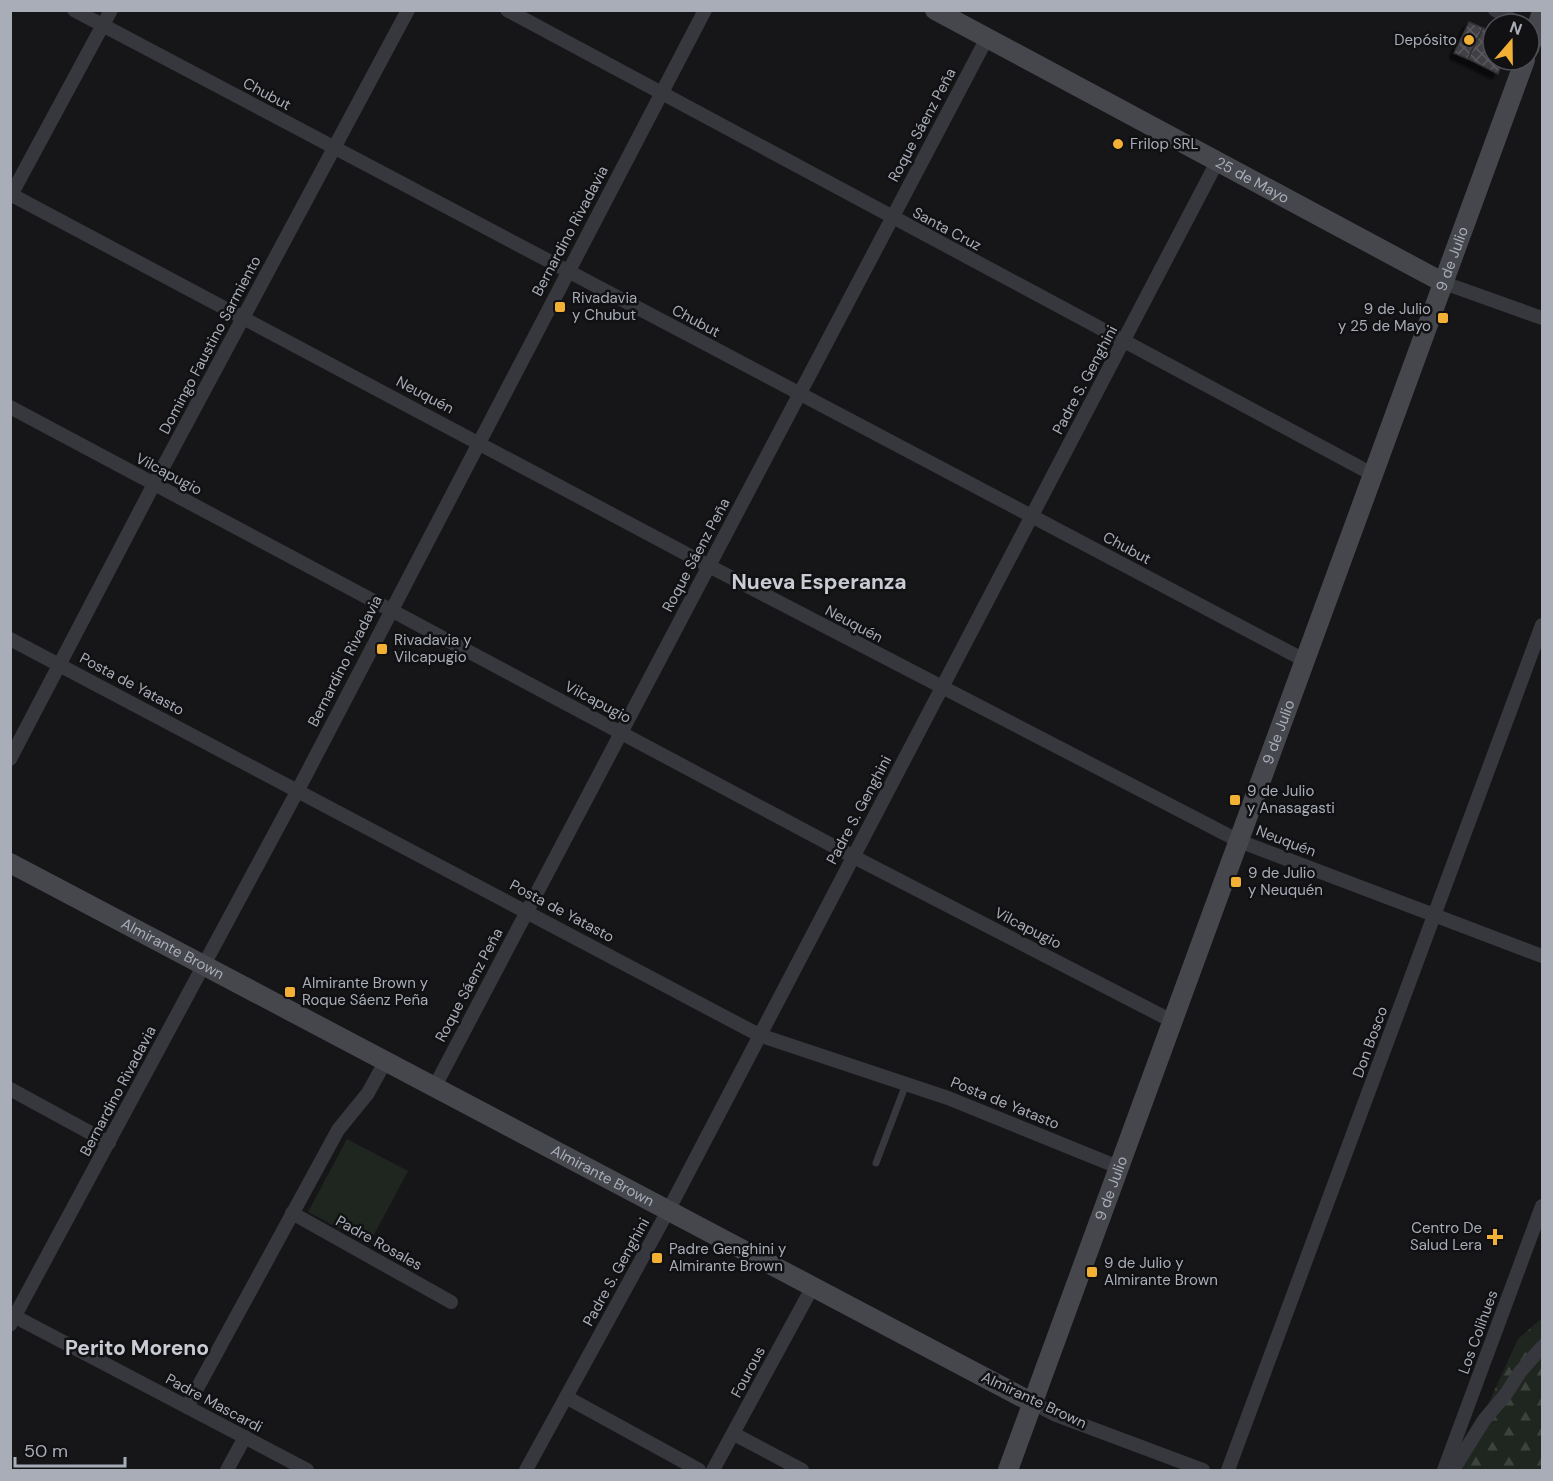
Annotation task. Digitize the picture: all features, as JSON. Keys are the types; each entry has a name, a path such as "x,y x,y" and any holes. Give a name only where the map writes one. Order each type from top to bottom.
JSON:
{"street":[{"name":"Chubut","path":"74,10 1304,660"},
{"path":"11,196 111,10"},
{"name":"Domingo Faustino Sarmiento","path":"10,759 154,484 408,10"},
{"name":"Santa Cruz","path":"507,10 1372,474"},
{"name":"Bernardino Rivadavia","path":"12,1319 298,790 389,610 705,10"},
{"name":"25 de Mayo","path":"936,10 1444,283 1542,318"},
{"name":"Roque Sáenz Peña","path":"434,1088 987,38"},
{"name":"9 de Julio","path":"1008,1470 1521,72"},
{"name":"Padre S. Genghini","path":"526,1470 668,1211 852,856 1124,342 1216,162"},
{"name":"Neuquén","path":"11,196 244,317 709,566 1239,841 1542,956"},
{"name":"Vilcapugio","path":"10,407 852,856 1172,1021"},
{"name":"Don Bosco","path":"1228,1470 1542,625"},
{"name":"Posta de Yatasto","path":"10,639 759,1035 948,1098 1118,1167"},
{"name":"Almirante Brown","path":"10,863 1056,1415 1203,1470"},
{"path":"188,1407 338,1130 368,1093 385,1062"},
{"path":"10,1089 109,1143"},
{"name":"Los Colihues","path":"1444,1470 1542,1206"},
{"name":"Padre Rosales","path":"292,1214 451,1302"},
{"name":"Fourous","path":"713,1470 812,1288"},
{"name":"Padre Mascardi","path":"12,1319 188,1407 307,1470"},
{"path":"1453,1470 1484,1420 1542,1347"},
{"path":"566,1397 699,1470"},
{"path":"734,1434 802,1470"},
{"path":"227,1470 245,1437"}],"lane":[{"path":"876,1163 906,1084"}],"green space":[{"path":"347,1139 408,1171 369,1244 308,1212"},
{"path":"1542,1318 1542,1470 1458,1470 1518,1339"}],"building":[{"name":"Depósito","path":"1469,22 1481,27 1481,32 1468,59 1454,53"},
{"path":"1481,32 1481,66 1468,59"}],"place":[{"name":"Depósito","path":"1469,40"},
{"name":"Frilop SRL","path":"1118,144"},
{"name":"Rivadavia y Chubut","path":"560,307"},
{"name":"9 de Julio y 25 de Mayo","path":"1443,318"},
{"name":"Rivadavia y Vilcapugio","path":"382,649"},
{"name":"9 de Julio y Anasagasti","path":"1235,800"},
{"name":"9 de Julio y Neuquén","path":"1236,882"},
{"name":"Almirante Brown y Roque Sáenz Peña","path":"290,992"},
{"name":"Centro De Salud Lera","path":"1495,1237"},
{"name":"Padre Genghini y Almirante Brown","path":"657,1258"},
{"name":"9 de Julio y Almirante Brown","path":"1092,1272"}],"district":[{"name":"Nueva Esperanza","path":"819,582"},
{"name":"Perito Moreno","path":"137,1348"}]}
